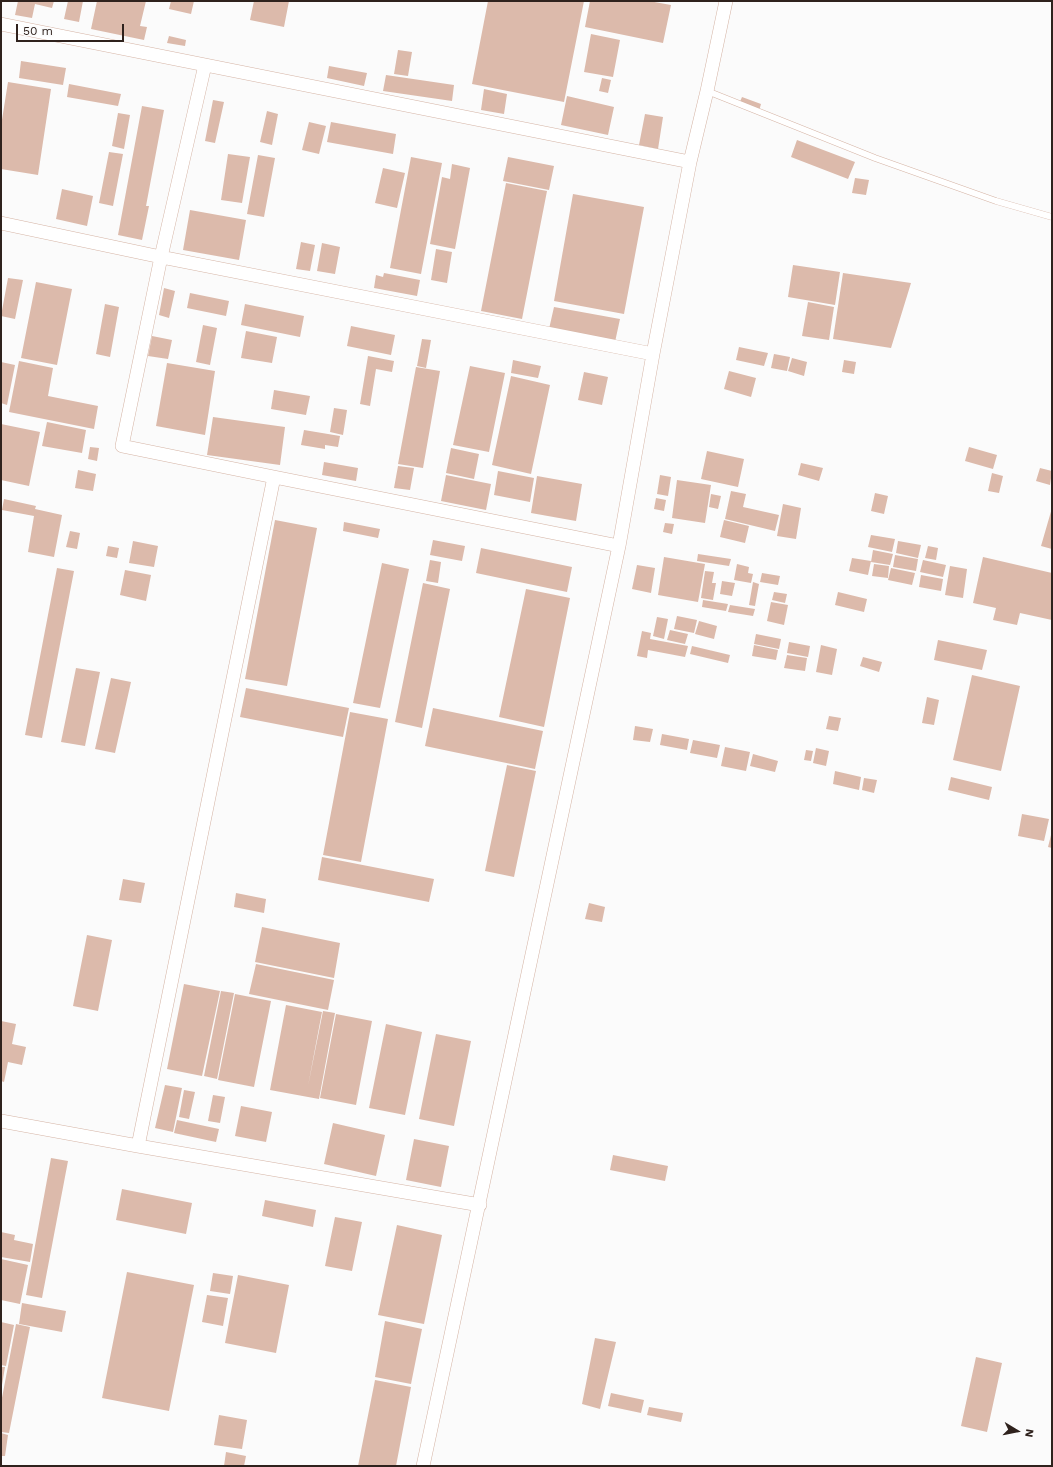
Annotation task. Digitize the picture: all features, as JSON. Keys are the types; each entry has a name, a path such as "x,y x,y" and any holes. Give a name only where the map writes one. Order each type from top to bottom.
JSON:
{"street":[{"path":"423,1466 480,1205 619,546 690,162 726,1"},
{"path":"1,24 690,162"},
{"path":"205,65 161,257 122,446 619,546"},
{"path":"1,223 161,257 654,354"},
{"path":"138,1146 274,477"},
{"path":"1,1121 480,1205"}],"lane":[{"path":"707,91 875,158 996,201 1052,217"}],"building":[{"path":"18,1 54,1 52,8 35,4 32,18 15,15"},
{"path":"68,1 83,1 79,22 64,19"},
{"path":"97,1 146,1 140,26 147,27 144,40 91,29"},
{"path":"171,1 194,1 191,14 169,9"},
{"path":"254,1 289,1 284,27 250,20"},
{"path":"488,1 584,1 564,102 472,84"},
{"path":"590,1 649,1 671,5 663,43 585,27"},
{"path":"591,34 620,40 613,77 584,72"},
{"path":"169,36 186,40 185,46 167,43"},
{"path":"398,50 412,52 408,76 394,74"},
{"path":"21,61 66,68 63,85 19,78"},
{"path":"329,66 367,73 364,86 327,78"},
{"path":"386,75 454,85 452,101 383,91"},
{"path":"602,78 611,80 608,93 599,91"},
{"path":"8,82 51,89 38,175 1,169 1,126"},
{"path":"69,84 121,94 118,106 67,97"},
{"path":"484,89 507,94 504,114 481,110"},
{"path":"567,96 614,107 608,135 561,125"},
{"path":"742,97 761,104 759,111 739,104"},
{"path":"213,100 224,102 215,143 205,141"},
{"path":"142,106 164,110 146,206 149,206 142,240 118,235"},
{"path":"267,111 278,114 272,145 260,142"},
{"path":"118,113 130,115 124,149 112,146"},
{"path":"645,114 663,117 658,149 639,145"},
{"path":"309,122 326,126 319,154 302,150"},
{"path":"331,122 396,134 393,154 327,142"},
{"path":"797,140 855,162 848,179 791,157"},
{"path":"109,152 123,154 113,206 99,203"},
{"path":"228,154 250,157 242,203 221,200"},
{"path":"258,155 275,158 264,217 247,214"},
{"path":"411,157 442,163 421,274 390,268"},
{"path":"508,157 554,166 549,190 503,181"},
{"path":"452,164 470,168 455,249 430,244 442,177 450,179"},
{"path":"383,168 405,173 397,208 375,203"},
{"path":"855,178 869,180 866,195 852,193"},
{"path":"506,183 547,191 522,319 481,311"},
{"path":"62,189 93,196 87,226 56,219"},
{"path":"573,194 644,207 624,314 554,301"},
{"path":"190,210 246,220 239,260 183,250"},
{"path":"301,242 315,245 310,271 296,269"},
{"path":"322,243 340,247 335,274 317,271"},
{"path":"436,249 452,252 447,283 431,280"},
{"path":"793,265 840,272 835,305 788,297"},
{"path":"384,273 420,280 417,296 374,288 376,275 383,277"},
{"path":"843,273 911,283 891,348 833,339"},
{"path":"8,278 23,280 15,319 1,316"},
{"path":"36,282 72,289 57,365 21,358"},
{"path":"164,288 175,291 169,318 159,315"},
{"path":"190,293 229,301 226,316 187,308"},
{"path":"808,302 834,307 829,340 802,336"},
{"path":"105,304 119,307 110,357 96,354"},
{"path":"245,304 304,316 300,337 241,325"},
{"path":"554,307 620,319 615,342 549,329"},
{"path":"203,325 217,328 210,365 196,362"},
{"path":"351,326 395,335 391,355 347,346"},
{"path":"246,331 277,337 272,363 241,358"},
{"path":"152,336 172,340 168,359 148,356"},
{"path":"422,339 431,340 426,368 417,366"},
{"path":"739,347 768,353 764,366 736,360"},
{"path":"774,354 790,357 787,371 771,368"},
{"path":"368,356 394,361 392,372 376,369 370,406 360,404"},
{"path":"792,358 807,362 804,376 788,371"},
{"path":"513,360 541,366 538,378 511,373"},
{"path":"844,360 856,362 854,374 842,372"},
{"path":"19,361 53,368 48,396 98,406 94,429 9,412"},
{"path":"1,362 15,365 7,405 1,403"},
{"path":"167,363 215,371 205,435 156,426"},
{"path":"470,366 505,373 489,452 453,445"},
{"path":"416,367 440,371 423,468 398,464"},
{"path":"729,371 756,378 751,397 724,389"},
{"path":"584,372 608,377 602,405 578,400"},
{"path":"511,376 550,385 531,474 492,465"},
{"path":"274,390 310,396 306,415 271,409"},
{"path":"334,408 347,410 343,435 330,432"},
{"path":"213,417 285,427 280,465 207,455"},
{"path":"47,422 86,430 82,453 42,446"},
{"path":"1,424 40,432 29,486 1,480"},
{"path":"304,430 340,436 338,447 325,445 325,449 301,445"},
{"path":"90,447 99,448 97,461 88,459"},
{"path":"969,447 997,455 993,469 965,461"},
{"path":"451,448 479,454 474,479 446,473"},
{"path":"707,451 744,459 738,487 701,479"},
{"path":"324,462 358,468 356,481 322,475"},
{"path":"801,463 823,468 819,481 798,475"},
{"path":"398,466 414,468 410,490 394,488"},
{"path":"1040,468 1052,471 1050,485 1036,481"},
{"path":"78,470 96,474 93,491 75,488"},
{"path":"498,471 534,478 530,502 494,495"},
{"path":"992,473 1003,476 999,493 988,491"},
{"path":"446,475 491,484 486,510 441,501"},
{"path":"660,475 671,477 668,496 657,494"},
{"path":"537,476 582,484 576,521 531,513"},
{"path":"677,480 711,485 705,523 672,518"},
{"path":"731,491 746,494 743,507 779,515 775,531 725,519"},
{"path":"875,493 888,496 884,514 871,511"},
{"path":"711,494 721,496 718,509 709,507"},
{"path":"656,498 666,500 664,511 654,509"},
{"path":"4,499 36,506 35,509 62,515 54,557 28,552 34,516 2,510"},
{"path":"783,504 801,508 796,539 777,536"},
{"path":"1052,508 1052,549 1041,546"},
{"path":"275,520 317,528 287,686 245,679"},
{"path":"724,520 749,526 745,543 720,537"},
{"path":"344,522 380,529 378,538 343,531"},
{"path":"665,523 674,524 672,534 663,532"},
{"path":"70,531 80,533 77,549 66,547"},
{"path":"871,535 895,539 892,552 868,547"},
{"path":"433,540 465,546 462,561 430,555"},
{"path":"133,541 158,546 154,567 129,563"},
{"path":"898,541 921,545 918,558 896,553"},
{"path":"108,546 119,548 117,558 106,556"},
{"path":"928,546 938,548 936,560 925,558"},
{"path":"481,548 572,567 567,592 476,573"},
{"path":"873,550 893,554 890,565 871,562"},
{"path":"698,554 731,559 729,566 697,561"},
{"path":"895,555 918,559 916,571 893,567"},
{"path":"664,557 705,564 698,602 658,595"},
{"path":"983,557 1052,573 1052,620 1020,613 1017,625 993,620 996,608 973,603"},
{"path":"852,558 871,561 868,575 849,571"},
{"path":"430,560 441,562 438,583 426,581"},
{"path":"923,560 946,565 943,577 920,572"},
{"path":"382,563 409,569 380,708 353,703"},
{"path":"737,564 749,567 748,573 753,574 751,583 734,580"},
{"path":"874,564 889,566 888,578 872,576"},
{"path":"637,565 655,568 651,593 632,589"},
{"path":"950,566 967,569 963,598 945,595"},
{"path":"57,568 74,571 42,738 25,735"},
{"path":"891,568 915,573 912,585 888,580"},
{"path":"125,570 151,575 146,601 120,595"},
{"path":"705,571 714,572 712,583 716,583 713,600 701,598"},
{"path":"762,573 780,576 778,585 760,582"},
{"path":"921,575 943,579 941,591 919,587"},
{"path":"722,581 735,583 732,596 720,594"},
{"path":"753,582 759,584 755,606 749,605"},
{"path":"423,583 450,589 422,728 395,722"},
{"path":"526,589 570,598 544,727 499,717"},
{"path":"774,592 787,594 785,603 772,600"},
{"path":"838,592 867,599 864,612 835,605"},
{"path":"703,600 728,604 726,611 702,607"},
{"path":"771,602 788,605 784,625 767,621"},
{"path":"730,605 755,609 753,616 728,612"},
{"path":"677,616 697,620 694,633 674,629"},
{"path":"657,617 668,619 664,639 653,636"},
{"path":"699,621 717,626 714,639 695,634"},
{"path":"670,630 688,634 685,644 667,640"},
{"path":"642,631 651,633 650,639 688,646 685,657 648,650 647,658 637,656"},
{"path":"756,634 781,639 779,649 754,644"},
{"path":"938,640 987,650 982,670 934,660"},
{"path":"789,642 810,646 808,657 787,653"},
{"path":"754,645 778,650 776,660 752,656"},
{"path":"821,645 837,649 832,675 816,672"},
{"path":"692,646 730,655 728,663 690,654"},
{"path":"787,655 807,658 805,671 784,668"},
{"path":"863,657 882,662 879,672 860,666"},
{"path":"76,668 100,672 85,746 61,742"},
{"path":"972,675 1020,686 1001,771 953,760"},
{"path":"111,678 131,682 115,753 95,749"},
{"path":"246,688 349,708 343,737 240,717"},
{"path":"927,697 939,700 934,725 922,723"},
{"path":"433,708 543,731 535,769 425,746"},
{"path":"350,712 388,719 361,862 323,855"},
{"path":"829,716 841,718 838,731 826,729"},
{"path":"635,726 653,729 650,742 633,740"},
{"path":"662,734 689,739 687,750 660,745"},
{"path":"693,740 720,745 717,758 690,753"},
{"path":"725,747 750,752 746,771 721,766"},
{"path":"816,748 829,751 826,766 813,763"},
{"path":"806,750 813,751 811,761 804,760"},
{"path":"753,754 778,761 775,772 750,766"},
{"path":"507,765 536,771 514,877 485,871"},
{"path":"835,771 861,777 859,790 833,784"},
{"path":"951,777 992,787 989,800 948,790"},
{"path":"864,778 877,780 874,793 862,790"},
{"path":"1022,814 1049,819 1044,841 1018,836"},
{"path":"1052,835 1052,848 1048,847"},
{"path":"322,857 434,879 429,902 318,880"},
{"path":"123,879 145,883 141,903 119,900"},
{"path":"236,893 266,899 264,913 234,907"},
{"path":"589,903 605,907 602,922 585,919"},
{"path":"262,927 340,943 334,978 255,962"},
{"path":"87,935 112,940 98,1011 73,1006"},
{"path":"256,964 334,980 328,1010 249,994"},
{"path":"184,984 220,991 202,1076 167,1069"},
{"path":"221,991 234,993 217,1079 204,1076"},
{"path":"235,994 271,1001 254,1087 218,1080"},
{"path":"286,1005 322,1012 308,1086 323,1011 335,1013 319,1099 270,1090"},
{"path":"336,1014 372,1021 356,1105 320,1098"},
{"path":"1,1021 16,1024 12,1044 26,1047 22,1065 8,1062 4,1082 1,1081"},
{"path":"386,1024 422,1032 405,1115 369,1108"},
{"path":"436,1034 471,1041 454,1126 419,1119"},
{"path":"165,1085 182,1088 173,1132 155,1128"},
{"path":"184,1090 195,1092 189,1119 179,1117"},
{"path":"213,1095 225,1097 220,1123 208,1121"},
{"path":"241,1106 272,1112 266,1142 235,1136"},
{"path":"177,1120 219,1129 216,1142 174,1133"},
{"path":"333,1123 385,1135 376,1176 324,1164"},
{"path":"414,1139 449,1146 441,1187 406,1180"},
{"path":"613,1155 668,1166 665,1181 610,1170"},
{"path":"51,1158 68,1161 42,1298 26,1295"},
{"path":"122,1189 192,1203 186,1234 116,1220"},
{"path":"265,1200 316,1210 313,1227 262,1216"},
{"path":"335,1217 362,1222 352,1271 325,1266"},
{"path":"397,1225 442,1235 424,1324 378,1315"},
{"path":"1,1232 15,1235 14,1240 33,1244 30,1262 1,1257"},
{"path":"1,1259 28,1265 20,1304 1,1300"},
{"path":"127,1272 194,1285 169,1411 102,1398"},
{"path":"213,1273 233,1276 230,1294 210,1291"},
{"path":"238,1275 289,1285 276,1353 225,1343"},
{"path":"207,1295 228,1298 223,1326 202,1322"},
{"path":"22,1303 66,1311 62,1332 19,1324"},
{"path":"385,1321 422,1329 411,1384 375,1377"},
{"path":"1,1322 14,1325 6,1366 1,1365"},
{"path":"16,1324 30,1327 9,1433 1,1432 1,1403"},
{"path":"595,1338 616,1342 600,1409 582,1404"},
{"path":"976,1357 1002,1363 987,1432 961,1426"},
{"path":"1,1367 5,1367 2,1385 1,1385"},
{"path":"375,1380 411,1387 396,1466 358,1466"},
{"path":"611,1393 644,1400 641,1413 608,1406"},
{"path":"649,1407 683,1413 681,1422 647,1415"},
{"path":"219,1415 247,1420 242,1449 214,1445"},
{"path":"1,1433 8,1435 5,1456 1,1456"},
{"path":"226,1452 246,1456 244,1466 224,1466"}]}
